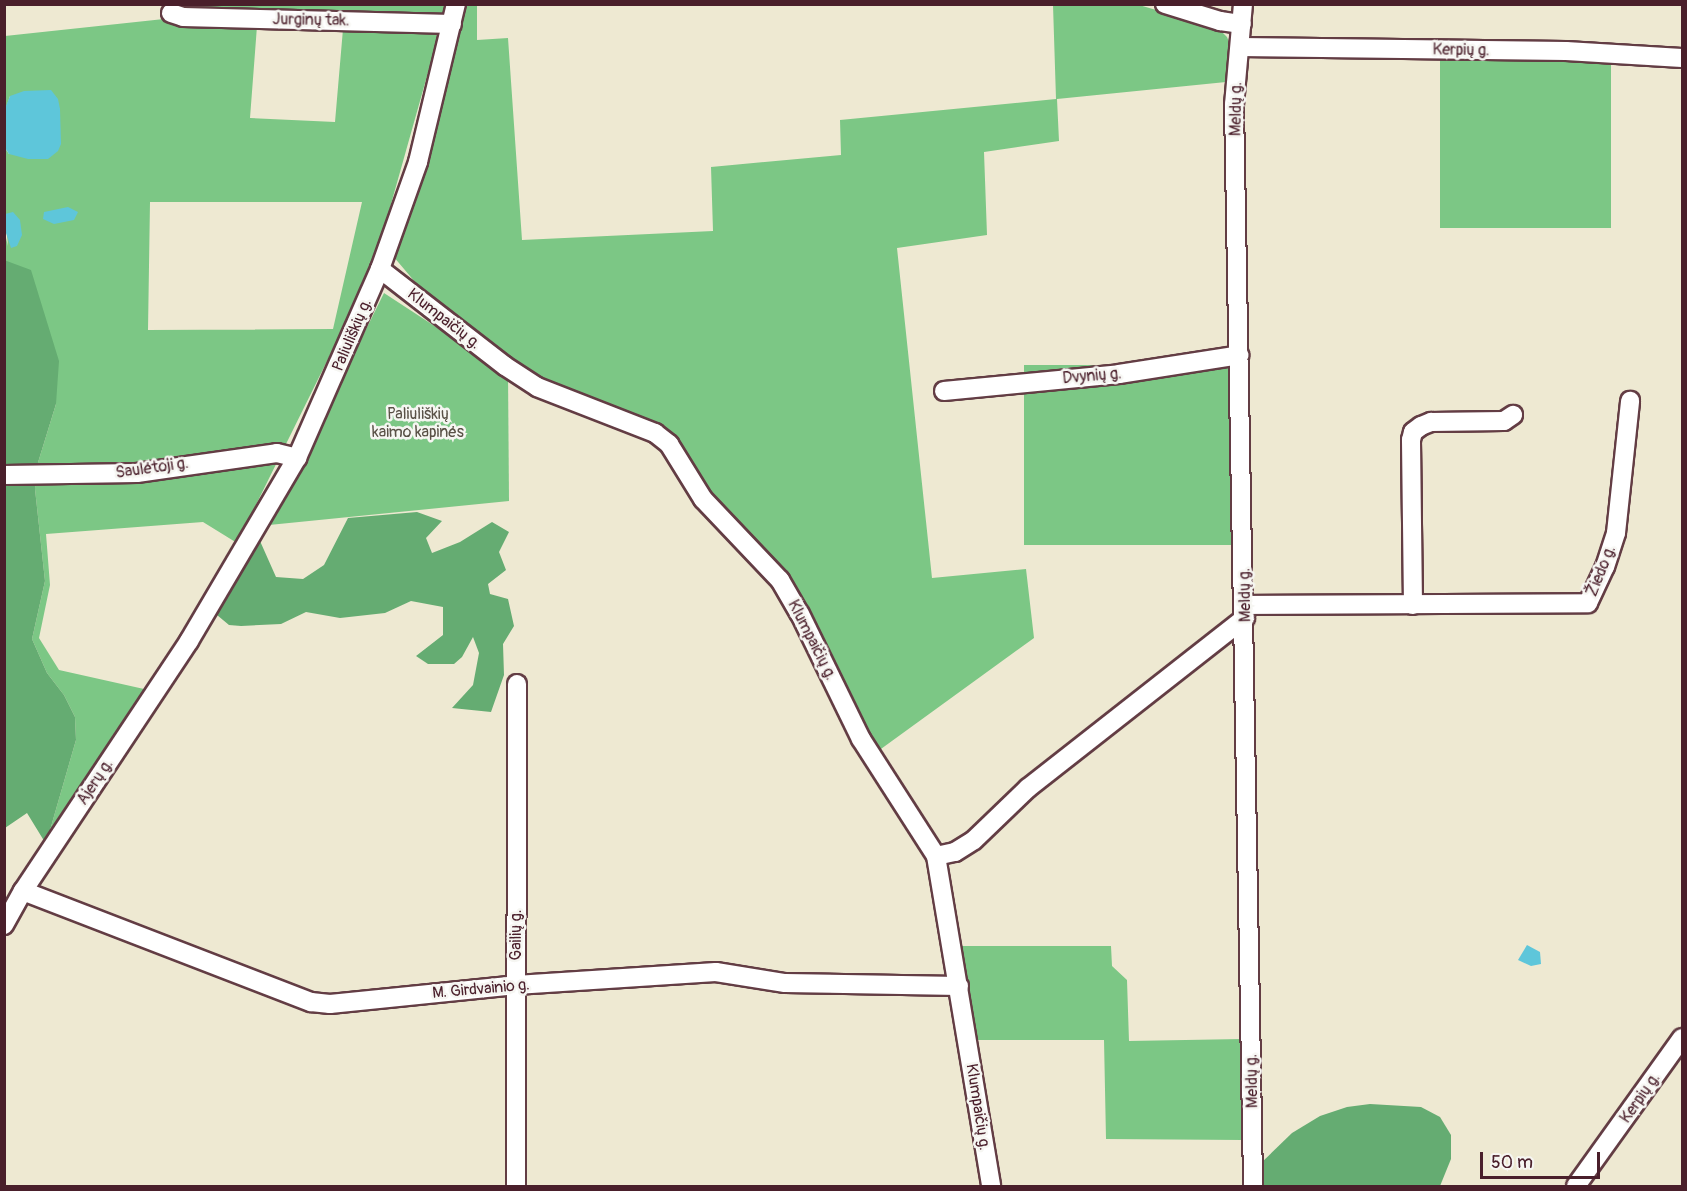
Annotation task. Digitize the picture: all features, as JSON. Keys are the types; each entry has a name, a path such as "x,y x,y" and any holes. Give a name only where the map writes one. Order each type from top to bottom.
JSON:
{"street":[{"name":"Paliuliškių g.","path":"189,641 297,458 380,269 418,162 456,4"},
{"path":"1165,4 1220,21 1242,24"},
{"name":"Meldų g.","path":"1243,4 1234,104 1245,611 1253,1186"},
{"name":"Jurginų tak.","path":"171,13 183,17 452,24"},
{"name":"Kerpių g.","path":"1239,47 1566,51 1683,58"},
{"name":"Klumpaičių g.","path":"380,269 505,366 537,387 641,426 669,444 703,499 780,580 800,614 866,748 936,856 990,1186"},
{"name":"Dvynių g.","path":"944,390 1119,374 1240,355"},
{"name":"Žiedo g.","path":"1245,611 1413,604 1588,603 1605,567 1616,533 1630,401"},
{"path":"1413,604 1411,440 1413,432 1431,422 1504,421 1513,415"},
{"name":"Saulėtoji g.","path":"4,475 137,473 277,453 297,458"},
{"path":"936,856 955,852 974,840 1028,788 1245,611"},
{"name":"Ajerų g.","path":"4,925 23,891 189,641"},
{"name":"Gailių g.","path":"516,684 516,1186"},
{"name":"M. Girdvainio g.","path":"23,891 311,1002 330,1004 516,985 716,972 786,983 959,986"},
{"name":"Kerpių g.","path":"1576,1186 1683,1038"}],"green space":[{"path":"163,5 447,5 373,268 237,543 203,522 46,534 50,585 39,638 59,670 144,689 46,844 76,740 75,717 64,695 47,673 32,639 45,581 35,489 36,469 56,404 5,260 4,230 8,246 5,214 5,148 9,154 59,130 60,109 10,96 5,111 5,36 164,19","holes":["257,26 343,29 335,122 250,118","150,202 362,202 333,329 148,330"]},
{"path":"463,5 477,5 477,40 508,38 522,240 713,231 711,167 841,155 840,120 1056,99 1053,5 1139,5 1218,28 1227,37 1231,47 1226,82 1057,99 1059,141 984,152 987,235 897,248 932,578 1026,569 1034,638 874,754 769,559 711,494 678,448 517,366 432,302 393,256"},
{"path":"1440,56 1611,56 1611,228 1440,228"},
{"path":"4,260 31,270 59,361 56,404 36,469 35,489 45,581 32,639 47,673 64,695 75,717 76,740 46,844 27,813 5,828"},
{"name":"Paliuliškių kaimo kapinės","path":"384,293 508,374 509,501 269,525"},
{"path":"1024,365 1235,365 1235,545 1024,545"},
{"path":"417,512 442,521 426,538 432,553 460,542 492,522 509,532 499,552 506,570 488,584 490,594 508,599 514,626 503,644 504,675 491,712 452,708 473,685 479,653 473,637 462,657 454,664 428,664 416,656 443,635 443,607 411,601 385,613 340,618 306,612 281,624 241,626 229,625 217,615 260,541 276,577 303,579 324,565 348,518"},
{"path":"958,946 1111,946 1112,966 1127,980 1129,1041 1242,1039 1243,1140 1106,1139 1104,1040 975,1040"},
{"path":"1370,1104 1421,1107 1440,1117 1451,1135 1451,1159 1440,1186 1260,1186 1260,1164 1292,1133 1320,1116 1347,1107"}],"water":[{"path":"51,90 58,99 60,109 61,144 58,151 48,159 28,159 9,154 5,148 4,111 10,96 24,91"},
{"path":"68,207 78,212 74,220 54,224 43,219 44,212"},
{"path":"13,212 20,220 22,235 17,246 11,248 5,230 5,214"},
{"path":"1527,945 1540,952 1541,964 1531,966 1518,960"}]}
